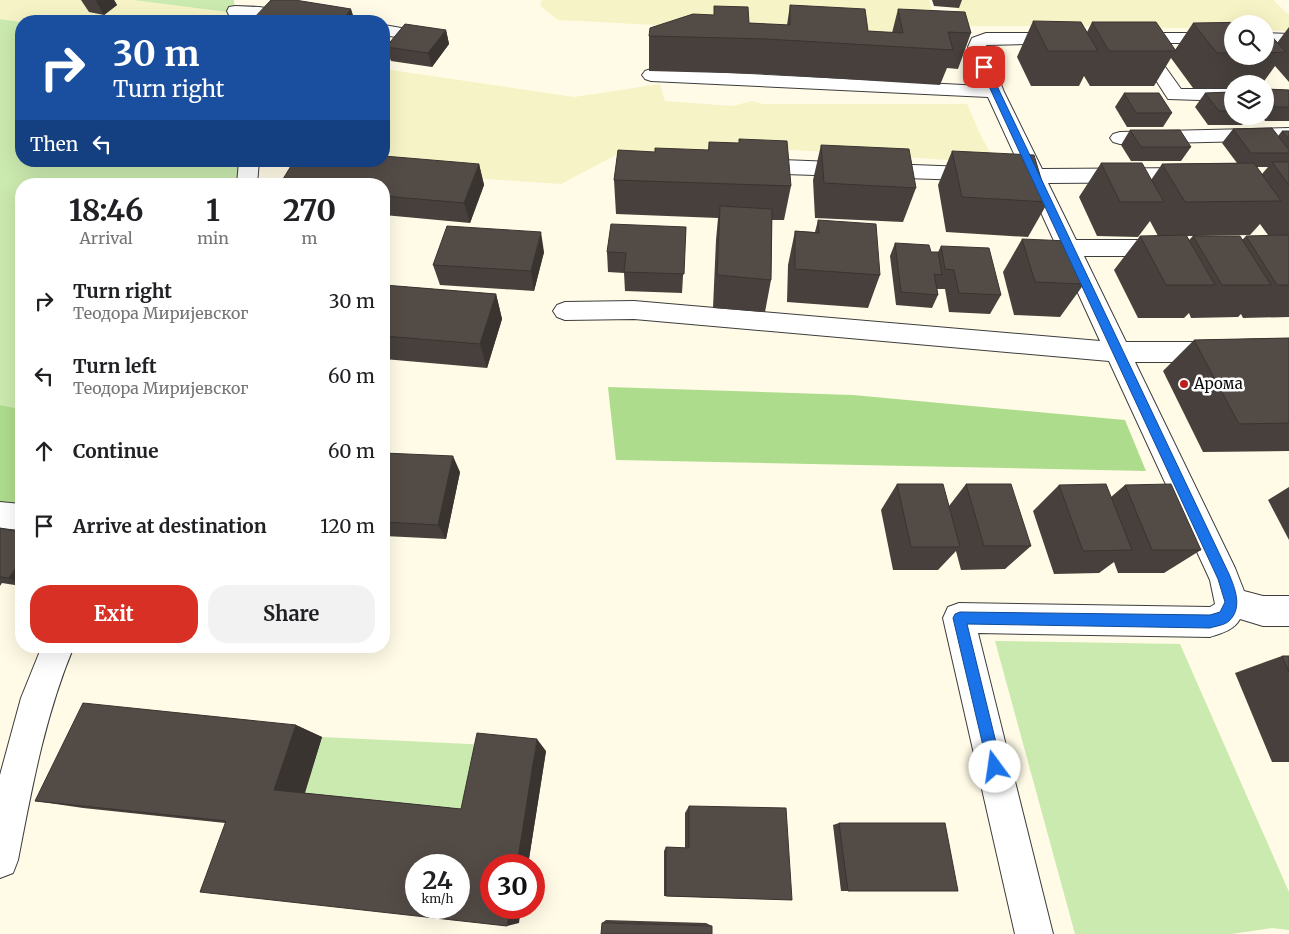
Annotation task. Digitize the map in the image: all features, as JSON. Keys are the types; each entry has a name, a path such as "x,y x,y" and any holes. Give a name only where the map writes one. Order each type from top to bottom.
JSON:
{"street":[{"path":"235,11 280,15"},
{"path":"390,31 408,34"},
{"path":"1034,934 960,618 1210,622 1224,617 1229,610 1231,602 1224,578 995,92 978,54 977,47 978,42 986,38 1078,38"},
{"path":"1117,38 1224,38"},
{"path":"1137,38 1175,96 1224,95"},
{"path":"1274,38 1289,38"},
{"path":"650,75 995,92"},
{"path":"1120,138 1289,134"},
{"path":"736,166 1035,176 1211,175"},
{"path":"1068,248 1193,247"},
{"path":"565,311 634,310 1117,352 1289,352"},
{"path":"0,515 15,516"},
{"path":"1231,602 1263,610 1289,611"},
{"path":"0,860 18,773 36,706 55,653"}],"shaded area":[{"path":"0,0 133,0 235,13 235,15 15,15 15,21 0,19"},
{"path":"542,0 929,0 939,33 928,39 558,20 540,6"},
{"path":"953,0 1273,0 1289,15 1289,31 1274,30 1274,15 1224,15 1224,29 965,26"},
{"path":"390,70 574,97 660,84 665,101 733,106 752,101 763,104 967,104 981,136 996,163 763,148 616,155 561,184 308,167 390,167"}],"green space":[{"path":"133,0 234,0 235,13"},
{"path":"0,19 15,21 15,167 247,167 246,178 15,178 15,408 0,405"},
{"path":"608,387 853,395 1125,420 1146,471 616,460"},
{"path":"0,405 15,408 15,516 0,515"},
{"path":"995,641 1180,644 1289,892 1289,930 1272,928 1232,934 1075,934"},
{"path":"322,737 490,745 476,816 303,798"}],"building":[{"path":"271,0 295,0 351,9 346,15 257,15"},
{"path":"790,5 865,9 868,31 903,33 898,9 965,12 971,33 948,32 953,50 767,39 649,36 650,28 693,14 714,15 714,6 748,7 749,23 790,25"},
{"path":"1033,21 1081,22 1098,51 1048,51"},
{"path":"1092,22 1156,22 1176,51 1109,51"},
{"path":"1193,23 1224,23 1224,53 1217,53"},
{"path":"405,24 446,30 428,53 390,48 390,42"},
{"path":"1274,39 1286,52 1274,53"},
{"path":"1274,89 1289,90 1289,107 1276,107 1274,104"},
{"path":"1224,92 1224,111 1219,111 1205,93"},
{"path":"1124,93 1159,93 1172,113 1136,113"},
{"path":"1272,128 1289,150 1289,153 1251,153 1233,129"},
{"path":"1130,130 1180,130 1191,147 1141,147"},
{"path":"1282,131 1289,131 1289,139"},
{"path":"739,139 787,141 791,186 614,180 618,150 655,152 655,148 709,150 709,142 739,143"},
{"path":"821,145 909,149 916,188 824,183"},
{"path":"952,151 1034,155 1048,202 962,197"},
{"path":"390,157 479,164 464,203 390,197 390,178 284,178 290,167 390,167"},
{"path":"1272,162 1289,162 1289,185"},
{"path":"1101,163 1142,163 1164,202 1120,202"},
{"path":"1254,163 1281,201 1185,202 1162,164"},
{"path":"720,206 772,209 771,280 717,275"},
{"path":"818,220 876,224 880,275 795,269 795,231 819,233"},
{"path":"611,224 686,227 684,274 624,272 626,253 607,252"},
{"path":"447,226 541,232 531,271 433,265"},
{"path":"1186,235 1215,285 1166,285 1140,236"},
{"path":"1289,235 1289,285 1277,285 1246,236"},
{"path":"1193,236 1240,236 1271,285 1222,285"},
{"path":"1022,239 1069,241 1084,284 1035,282"},
{"path":"895,243 929,245 931,252 938,252 942,275 934,274 938,295 901,292"},
{"path":"941,246 989,248 1001,295 959,293 954,270 945,269"},
{"path":"390,285 496,294 480,344 390,336"},
{"path":"1289,338 1289,423 1239,424 1194,340"},
{"path":"390,453 453,456 438,525 390,522"},
{"path":"897,484 943,484 960,547 911,547"},
{"path":"966,484 1011,484 1031,546 984,546"},
{"path":"1106,484 1132,550 1083,551 1059,485"},
{"path":"1171,484 1201,550 1152,550 1125,485"},
{"path":"0,528 15,531 15,569 9,578 0,577"},
{"path":"1282,656 1289,656 1289,672"},
{"path":"83,703 296,725 274,790 461,809 477,733 537,739 519,854 480,854 480,919 508,919 507,926 444,919 470,919 470,854 405,854 405,915 200,892 226,821 35,801"},
{"path":"689,806 786,808 792,900 666,896 666,847 689,848"},
{"path":"839,823 945,823 958,891 848,891"},
{"path":"602,923 712,926 712,934 601,934"}],"place":[{"name":"Арома","path":"1184,384"}],"route":[{"path":"984,67 1102,321 1184,490 1224,578 1231,602 1229,610 1224,617 1210,622 960,618 995,767"}]}
